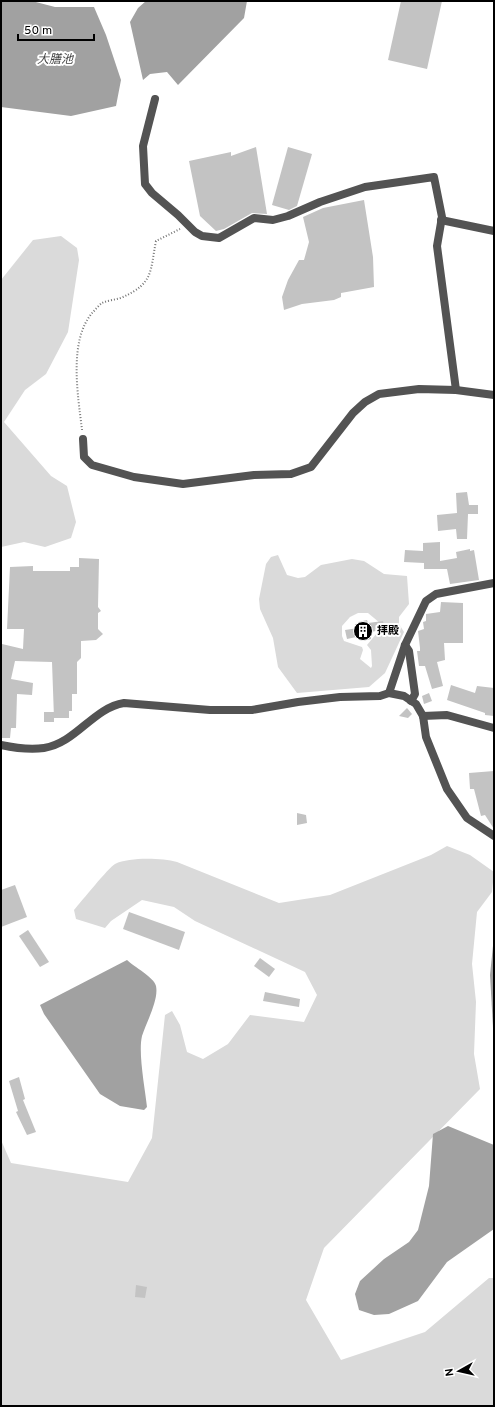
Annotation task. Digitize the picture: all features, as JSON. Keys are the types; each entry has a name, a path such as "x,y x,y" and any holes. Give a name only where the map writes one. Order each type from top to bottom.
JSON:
{"street":[{"path":"155,99 143,146 145,184 152,193 202,236 219,238 254,218 273,220 288,216 320,202 365,188 434,177 441,220 437,246 456,390"},
{"path":"441,220 494,232"},
{"path":"83,439 84,457 92,465 134,477 183,484 254,475 291,474 311,467 353,413 365,402 380,394 419,389 456,390 494,395"},
{"path":"389,693 405,645 426,601 436,594 494,583"},
{"path":"405,645 409,651 415,694 411,701"},
{"path":"1,745 21,749 45,748 61,741 103,710 113,705 124,703 210,710 252,710 298,702 380,696 389,693 404,696 416,704 423,716 426,737 447,789 468,818 494,836"},
{"path":"423,716 447,715 494,728"}],"path":[{"path":"83,439 76,377 80,338 87,319 101,303 122,297 144,284 148,279 156,241 188,225"}],"shaded area":[{"path":"61,236 77,248 79,260 68,332 46,374 25,390 4,422 51,476 67,486 76,522 71,538 45,547 24,542 1,547 1,280 33,240"},
{"path":"278,555 287,575 298,578 305,577 321,565 352,559 364,561 384,574 407,576 409,604 399,617 399,624 404,632 385,673 369,687 297,693 278,667 273,638 260,609 259,599 266,564 271,557","holes":["358,613 368,613 380,623 377,633 367,645 371,650 371,668 360,659 363,650 362,647 344,641 342,636 342,626 350,617"]},
{"path":"447,846 470,855 494,872 492,892 477,912 472,964 476,1002 474,1054 480,1089 324,1248 306,1300 341,1360 425,1332 489,1278 494,1278 494,1406 1,1406 1,1140 11,1163 128,1182 152,1138 165,1015 172,1011 180,1025 187,1052 203,1059 228,1044 250,1015 304,1022 317,995 305,972 195,921 174,907 142,900 111,921 105,928 76,919 74,910 115,864 129,860 154,859 177,862 279,903 330,895 431,855"}],"water":[{"name":"大膳池","path":"1,1 32,1 55,7 94,7 106,35 121,80 116,106 71,116 1,107"},
{"path":"146,1 247,1 244,18 178,85 167,72 150,74 143,80 130,22 138,8"},
{"path":"494,936 494,1045 490,975"},
{"path":"127,960 152,979 156,986 156,998 142,1036 141,1043 141,1061 147,1107 144,1110 120,1106 100,1094 44,1014 40,1005"},
{"path":"448,1126 494,1145 494,1229 447,1262 418,1301 389,1314 374,1315 359,1310 355,1294 360,1281 384,1259 409,1242 418,1230 429,1186 433,1134"}],"building":[{"path":"401,1 442,1 427,69 388,60"},
{"path":"256,147 267,214 252,213 224,229 216,231 200,216 189,161 231,152 231,156"},
{"path":"288,147 312,154 297,206 289,210 272,205"},
{"path":"364,200 373,257 374,287 341,293 341,297 334,300 302,304 284,310 282,297 288,280 299,260 304,260 309,242 303,217 323,208"},
{"path":"467,492 469,505 478,505 478,514 468,514 467,539 457,539 456,529 438,531 437,515 457,513 456,493"},
{"path":"440,542 440,561 457,558 456,552 470,549 470,551 474,550 479,580 450,584 447,569 424,569 424,563 404,562 405,550 423,551 423,543"},
{"path":"79,558 99,559 98,607 101,611 98,613 98,629 103,634 96,640 81,641 81,658 77,662 77,694 72,694 72,711 69,711 69,718 54,718 52,662 15,661 11,679 33,683 32,695 17,694 16,728 11,728 10,738 1,738 2,644 23,649 24,629 7,629 10,567 33,566 33,571 70,571 70,567 79,567"},
{"path":"441,602 463,603 463,643 444,643 445,660 437,662 443,686 432,689 425,666 419,666 417,651 420,651 418,631 424,629 423,622 426,621 426,614 440,612"},
{"path":"367,620 368,623 383,621 385,629 371,632 371,639 362,641 361,636 347,639 345,630 358,628 358,622"},
{"path":"451,685 475,693 477,686 494,688 494,716 485,715 485,713 447,700"},
{"path":"429,693 432,701 424,704 422,696"},
{"path":"407,708 412,714 408,718 399,716"},
{"path":"44,712 54,712 54,722 44,722"},
{"path":"494,771 494,829 485,815 481,816 474,789 470,789 469,773"},
{"path":"297,813 306,815 307,823 297,825"},
{"path":"15,885 27,917 1,927 1,890"},
{"path":"129,912 185,932 179,950 123,929"},
{"path":"28,930 49,962 40,967 19,936"},
{"path":"260,958 275,969 269,977 254,966"},
{"path":"265,992 300,999 299,1007 263,1001"},
{"path":"19,1077 25,1099 23,1100 36,1132 27,1135 16,1112 18,1111 9,1081"},
{"path":"136,1285 147,1287 145,1298 135,1297"}],"place":[{"name":"拝殿","path":"363,631"}]}
